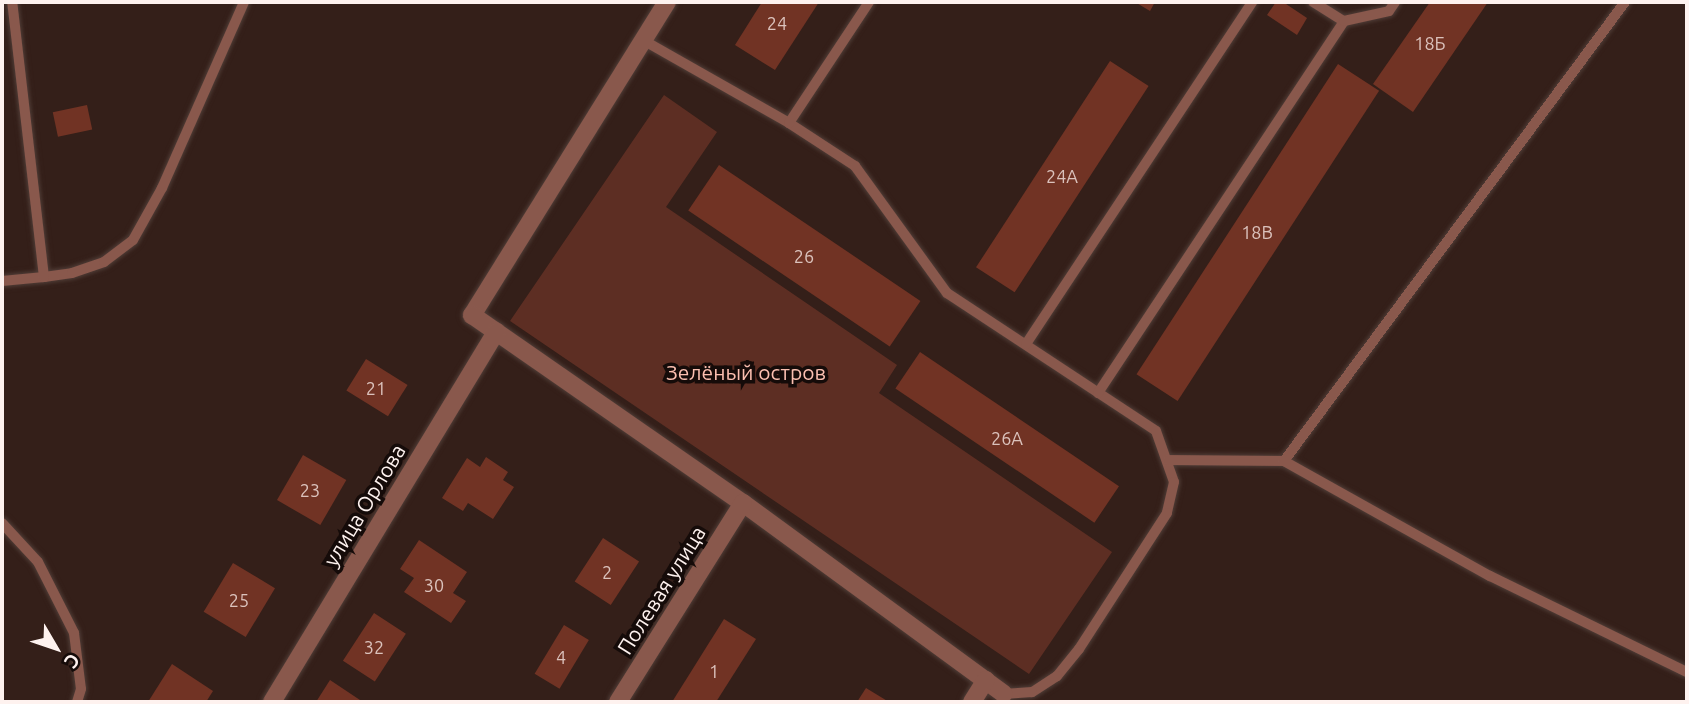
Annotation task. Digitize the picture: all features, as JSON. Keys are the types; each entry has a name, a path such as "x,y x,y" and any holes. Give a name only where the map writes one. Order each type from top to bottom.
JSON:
{"street":[{"path":"667,2 472,315 743,503 1011,700"},
{"name":"улица Орлова","path":"272,702 496,332"},
{"name":"Полевая улица","path":"618,702 743,503"},
{"path":"972,702 986,680"}],"lane":[{"path":"12,2 44,276"},
{"path":"2,281 72,273 104,262 134,240 162,188 244,2"},
{"path":"789,124 869,2"},
{"path":"1026,344 1252,2"},
{"path":"1313,2 1344,21"},
{"path":"1098,393 1344,21 1389,11 1395,2"},
{"path":"1284,461 1625,2"},
{"path":"643,40 789,124 855,166 947,293 1156,431 1174,482 1167,513 1079,649 1057,676 1032,692 1011,700"},
{"path":"1168,460 1284,461 1490,576 1687,671"},
{"path":"2,523 38,562 74,633 81,689 78,702"}],"green space":[{"name":"Зелёный остров","path":"664,95 717,132 666,207 897,365 879,393 1112,552 1029,674 510,321"}],"building":[{"path":"762,2 819,2 775,70 735,45"},
{"path":"1135,2 1155,2 1150,11"},
{"path":"1276,2 1283,2 1307,18 1297,35 1267,15"},
{"path":"1430,2 1488,2 1413,112 1373,84"},
{"path":"1110,61 1149,86 1015,292 976,267"},
{"path":"1338,64 1379,91 1178,401 1136,374"},
{"path":"87,105 92,129 58,137 53,112"},
{"path":"719,165 920,301 890,346 688,211"},
{"path":"920,352 1119,486 1094,523 895,388"},
{"path":"366,359 408,385 388,416 346,390"},
{"path":"303,455 346,480 320,525 277,500"},
{"path":"486,457 508,472 503,480 514,487 493,519 468,503 463,511 442,498 467,458 480,467"},
{"path":"603,538 639,561 611,605 575,582"},
{"path":"419,540 467,572 453,593 466,601 451,623 404,592 414,578 400,569"},
{"path":"233,563 275,588 246,637 204,612"},
{"path":"374,613 406,634 375,682 343,661"},
{"path":"724,619 756,639 716,702 672,702"},
{"path":"564,625 589,640 560,689 535,674"},
{"path":"172,664 213,691 206,702 148,702"},
{"path":"330,680 363,702 316,702"},
{"path":"866,688 889,702 857,702"}]}
